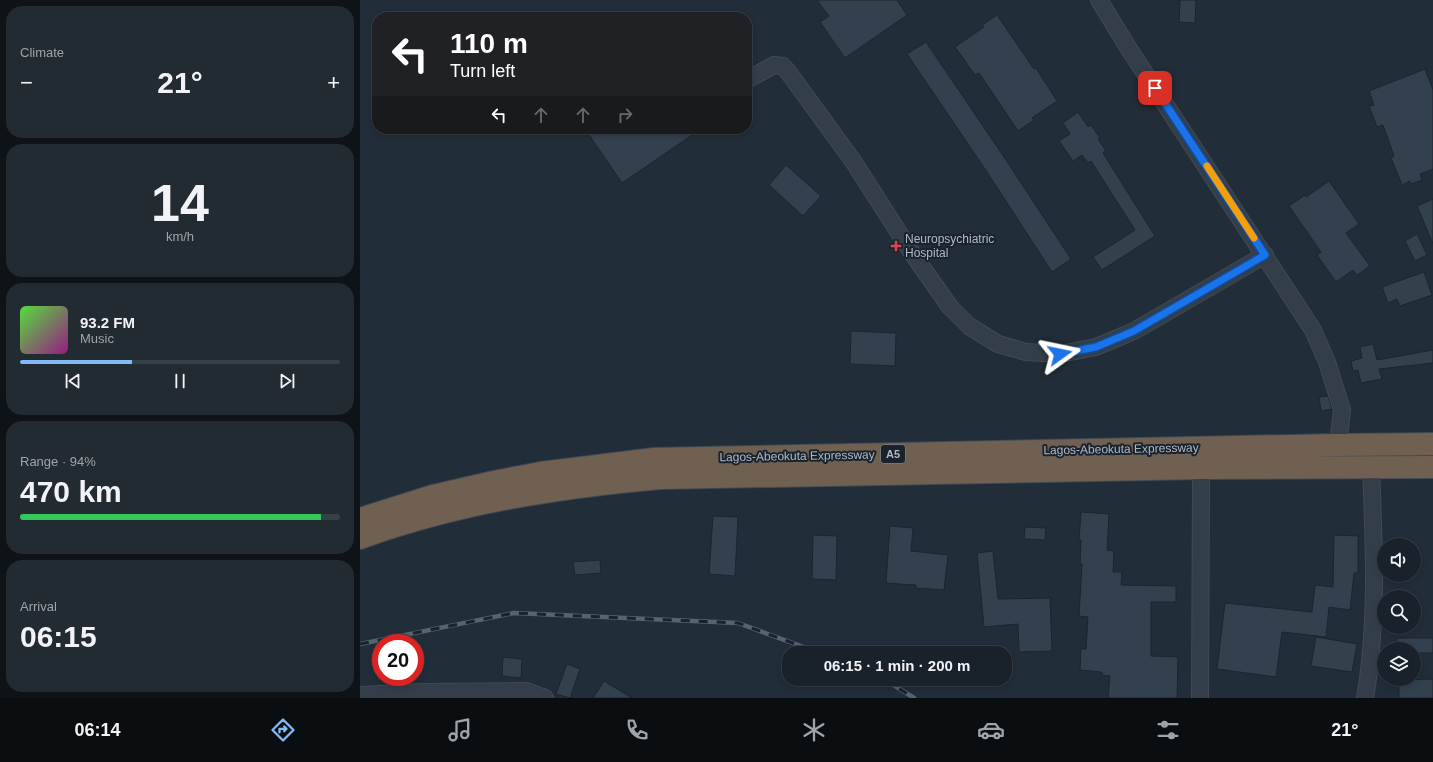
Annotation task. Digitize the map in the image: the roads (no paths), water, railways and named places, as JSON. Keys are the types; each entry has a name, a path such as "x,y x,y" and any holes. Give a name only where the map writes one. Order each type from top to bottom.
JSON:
{"highway":[{"name":"Lagos-Abeokuta Expressway","path":"360,519 433,496 494,482 541,473 654,459 1433,444"},
{"name":"Lagos-Abeokuta Expressway","path":"360,538 453,511 520,496 605,483 660,478 1204,468 1433,468"}],"street":[{"path":"1099,0 1129,49 1313,330 1327,362 1342,410 1338,445"},
{"path":"752,77 774,65 782,66 789,73 853,161 910,250 950,307 969,326 998,344 1026,352 1060,354 1096,347 1134,331 1265,255"},
{"path":"1200,698 1200,478 1204,468"},
{"path":"1365,698 1374,613 1374,547 1370,468"},
{"path":"360,695 423,692 526,691 545,698"}],"railway":[{"path":"360,644 514,613 738,623 801,646"},
{"path":"895,686 914,698"}],"place":[{"name":"Neuropsychiatric Hospital","path":"896,246"}]}
